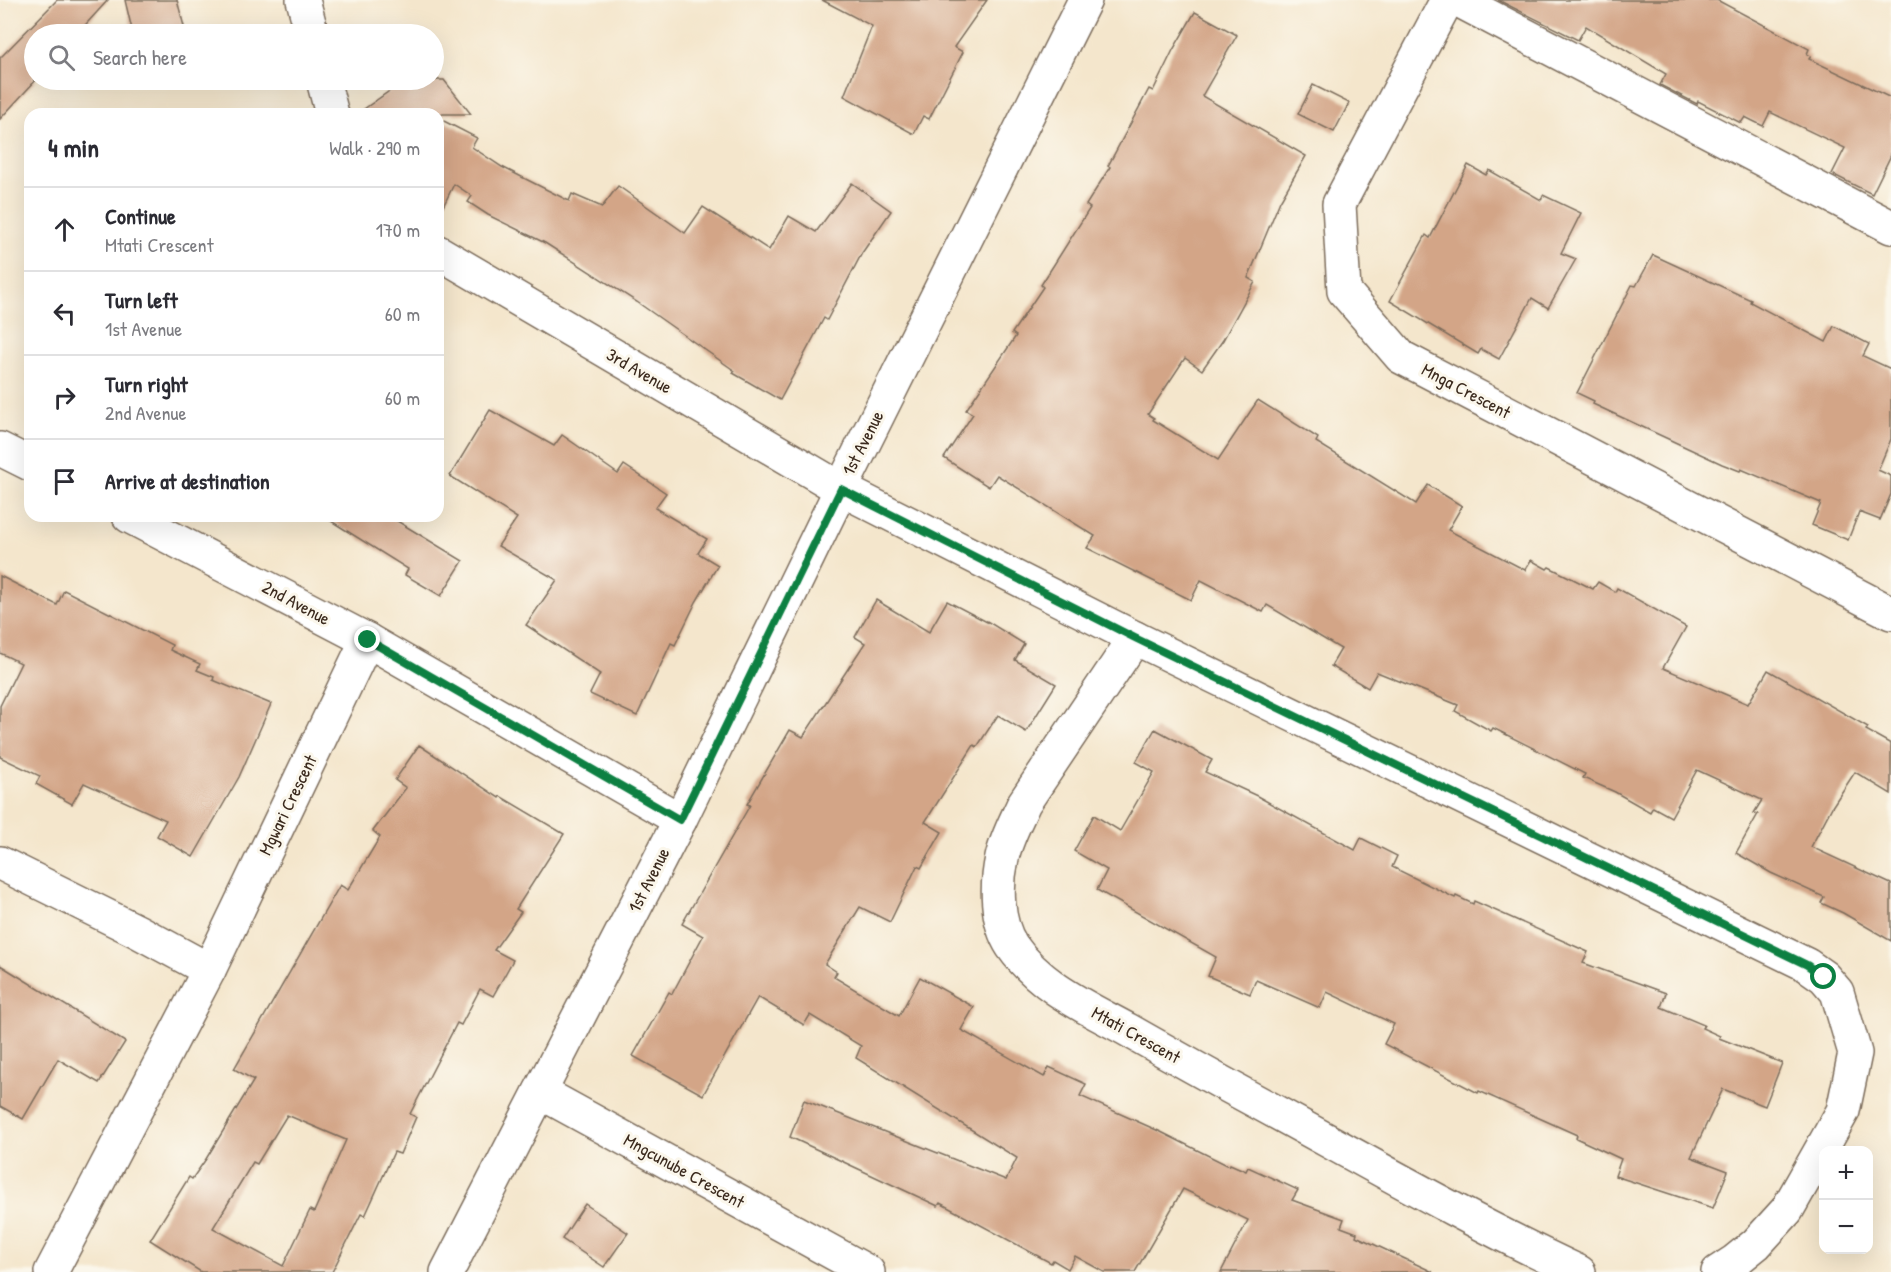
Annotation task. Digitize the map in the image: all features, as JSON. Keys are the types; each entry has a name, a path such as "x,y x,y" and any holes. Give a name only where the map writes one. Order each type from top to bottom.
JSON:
{"street":[{"path":"303,0 309,24"},
{"name":"1st Avenue","path":"447,1272 680,820 841,489 1085,0"},
{"name":"Mnga Crescent","path":"1448,0 1339,204 1344,291 1401,357 1891,613"},
{"path":"1458,0 1891,227"},
{"path":"326,90 330,108"},
{"name":"3rd Avenue","path":"444,256 841,489"},
{"path":"0,449 24,461"},
{"path":"841,489 1135,638 1807,965 1824,977 1838,992 1855,1053 1843,1111 1787,1210 1756,1244 1735,1262 1718,1272"},
{"name":"2nd Avenue","path":"141,522 368,640 680,820"},
{"name":"Mtati Crescent","path":"1135,638 1024,803 1010,832 1002,858 999,890 1002,924 1011,944 1030,968 1056,990 1207,1075 1488,1227 1579,1272"},
{"name":"Mgwari Crescent","path":"51,1272 209,970 368,640"},
{"path":"0,863 137,931 209,970"},
{"name":"Mngcunube Crescent","path":"540,1092 824,1261 868,1272"}],"building":[{"path":"57,0 108,0 86,24 33,24"},
{"path":"125,0 177,0 183,24 131,24"},
{"path":"822,0 987,0 954,47 963,52 929,119 923,116 914,134 844,96 872,26"},
{"path":"1498,0 1717,0 1809,49 1807,54 1811,56 1809,59 1891,98 1891,155 1872,194 1832,174 1845,148 1770,112 1763,126 1745,117 1741,123 1660,85 1666,74 1586,26 1578,40"},
{"path":"1195,12 1237,35 1202,96 1306,156 1280,201 1248,278 1255,282 1223,340 1202,370 1185,358 1148,414 1154,418 1153,420 1218,460 1258,400 1318,438 1316,442 1416,504 1428,485 1462,506 1448,530 1525,570 1531,560 1593,589 1598,582 1615,592 1617,588 1686,627 1663,668 1748,704 1768,670 1868,727 1866,730 1891,744 1891,794 1855,772 1832,807 1811,847 1891,884 1891,941 1821,903 1824,897 1771,873 1736,853 1758,814 1754,813 1762,800 1697,770 1671,817 1653,807 1650,812 1615,792 1583,778 1585,774 1493,728 1491,731 1455,711 1458,705 1377,672 1368,688 1331,666 1341,649 1267,605 1263,612 1201,580 1191,600 1087,548 1095,536 997,475 989,487 944,458 973,414 966,410 1016,336 1012,333 1043,287 1041,285 1090,208 1086,205 1110,167 1108,166 1149,89 1153,91"},
{"path":"24,34 24,90 27,90 0,119 0,58"},
{"path":"444,80 471,114 444,114 444,108 365,108 391,90 444,90"},
{"path":"1313,85 1349,103 1334,132 1298,114"},
{"path":"444,121 477,138 472,147 502,167 569,201 572,194 602,207 618,186 685,233 703,207 769,250 789,216 816,232 852,183 891,211 862,253 827,320 824,318 780,400 733,373 735,371 637,302 545,243 488,215 468,202 472,196 454,184 444,205"},
{"path":"1468,165 1486,175 1489,170 1541,200 1543,195 1581,213 1561,253 1576,259 1548,308 1532,298 1499,359 1481,349 1478,354 1390,301 1426,235 1430,238"},
{"path":"1653,255 1751,300 1750,302 1826,342 1834,326 1869,344 1863,356 1891,369 1891,439 1878,470 1891,476 1891,494 1880,520 1859,512 1848,540 1812,525 1821,503 1741,469 1740,471 1722,464 1593,404 1594,401 1577,393 1632,285 1636,286"},
{"path":"490,410 554,446 562,435 618,474 624,465 666,493 655,508 707,539 698,553 718,565 696,602 675,645 671,643 637,716 590,694 600,674 526,625 557,580 498,546 517,518 450,476"},
{"path":"333,522 399,522 463,561 441,596 405,575 408,569"},
{"path":"0,576 57,605 64,590 172,645 170,650 200,664 197,670 214,677 213,680 271,704 239,777 193,857 157,836 166,820 84,783 72,804 36,784 40,776 0,757 0,706 21,663 0,653"},
{"path":"876,600 929,632 947,601 987,621 1024,644 1015,660 1056,684 1026,732 998,715 977,747 974,745 925,822 942,832 921,868 917,866 890,922 860,907 825,964 837,972 834,977 899,1016 920,977 974,1007 961,1030 1044,1077 1049,1067 1086,1084 1080,1096 1161,1132 1229,1166 1230,1164 1246,1171 1248,1167 1298,1190 1292,1200 1344,1219 1341,1227 1357,1233 1356,1236 1433,1272 1221,1272 1248,1220 1183,1189 1135,1272 1104,1272 1075,1256 1068,1269 1053,1260 1051,1263 940,1203 938,1206 790,1137 804,1100 1006,1180 1017,1158 856,1058 861,1046 810,1015 804,1025 758,997 703,1095 633,1056 669,992 672,994 703,936 682,924 790,730 803,737 865,643 855,637"},
{"path":"1155,729 1212,760 1205,772 1257,796 1355,850 1361,838 1397,856 1392,867 1455,898 1456,896 1473,904 1474,901 1588,952 1583,963 1666,993 1661,1007 1704,1025 1702,1028 1720,1036 1719,1038 1782,1063 1765,1106 1723,1089 1691,1157 1728,1171 1713,1208 1615,1176 1621,1159 1576,1138 1577,1135 1479,1091 1478,1093 1384,1044 1394,1024 1327,992 1320,1008 1256,980 1250,994 1208,976 1216,957 1097,890 1107,870 1074,851 1094,815 1120,831 1154,772 1136,762"},
{"path":"419,745 499,798 500,796 564,834 516,909 521,912 494,950 513,960 493,996 480,989 461,1025 457,1023 410,1114 416,1117 400,1154 394,1152 365,1216 361,1214 332,1272 201,1272 150,1240 189,1177 192,1179 206,1159 254,1080 234,1069 340,885 348,890 380,837 373,831 406,788 395,780","holes":["287,1115 346,1140 314,1212 310,1210 283,1266 213,1228 253,1162 257,1164"]},
{"path":"0,965 125,1042 99,1083 58,1059 23,1119 0,1106"},
{"path":"585,1204 628,1233 604,1267 562,1239"}],"route":[{"path":"368,640 680,820 841,489 1135,638 1807,965 1824,977"}]}
